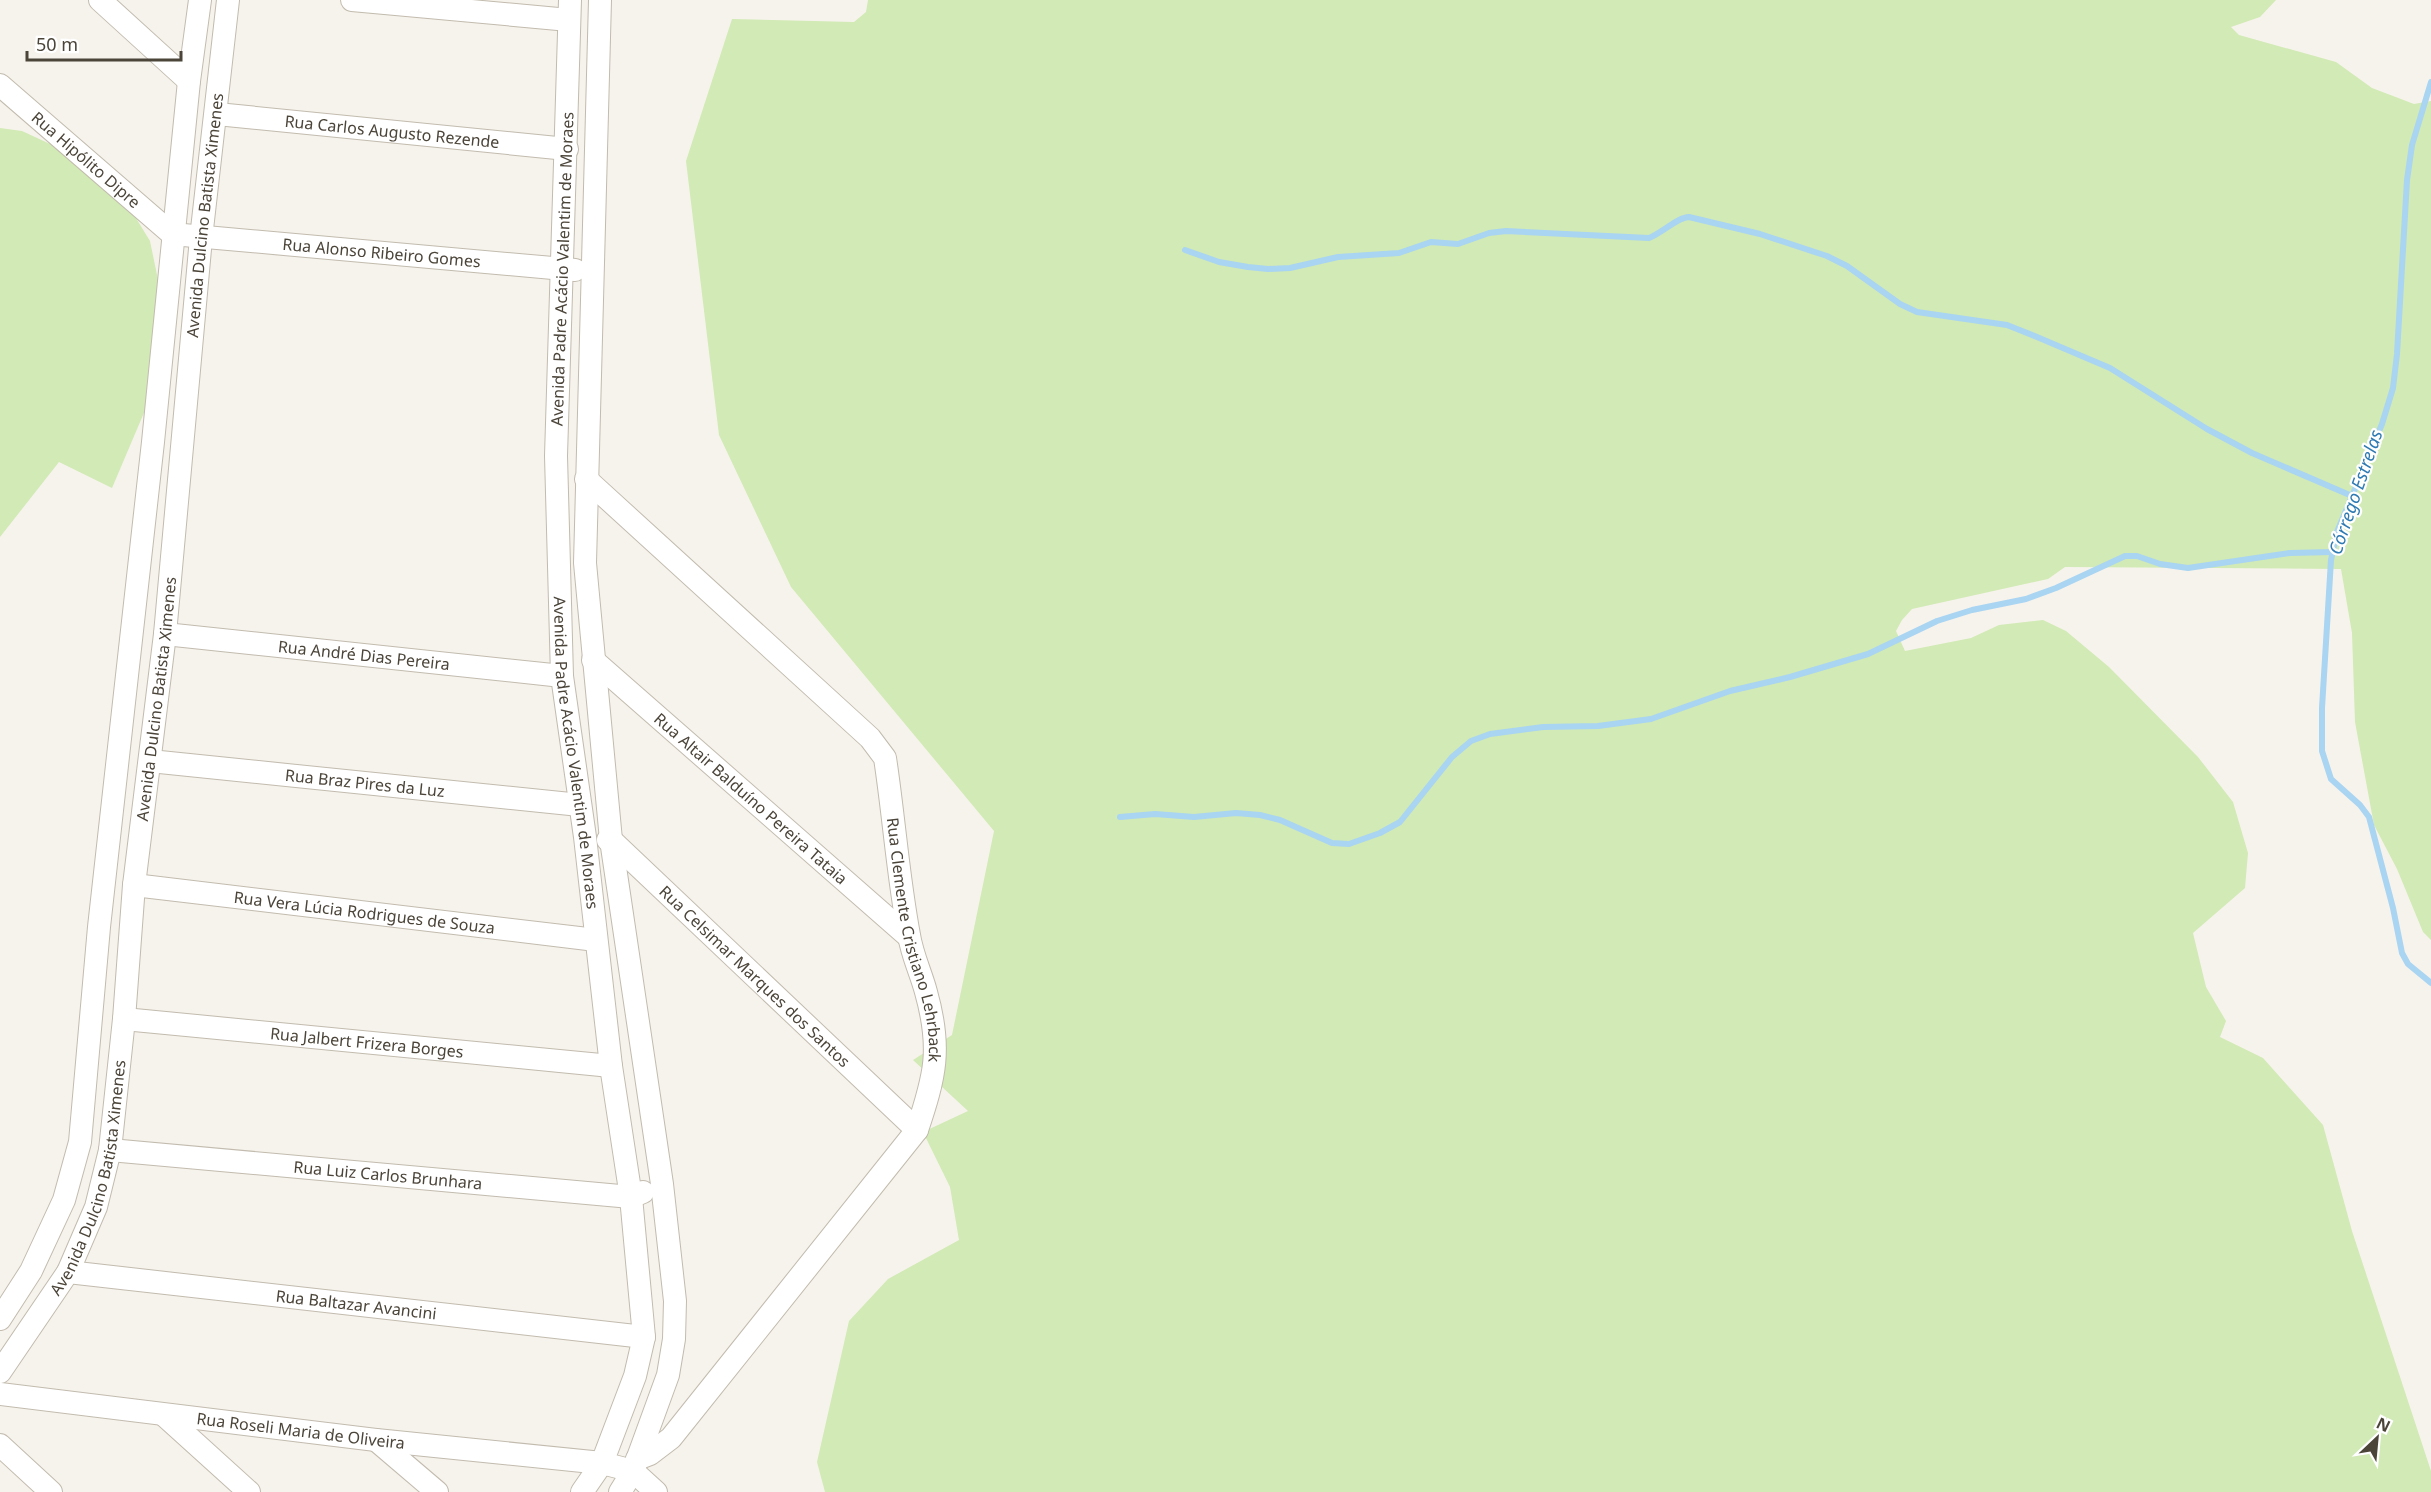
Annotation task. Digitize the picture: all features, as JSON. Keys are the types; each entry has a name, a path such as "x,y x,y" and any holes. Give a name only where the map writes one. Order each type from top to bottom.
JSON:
{"street":[{"path":"100,0 189,81"},
{"name":"Avenida Dulcino Batista Ximenes","path":"0,1319 31,1271 64,1200 80,1142 99,927 153,442 172,234 200,0"},
{"name":"Avenida Dulcino Batista Ximenes","path":"0,1372 68,1272 96,1207 110,1150 124,1019 134,885 165,634 201,238 217,114 228,0"},
{"path":"352,0 569,10"},
{"name":"Avenida Padre Acácio Valentim de Moraes","path":"600,0 585,563 611,840 662,1184 675,1301 674,1339 668,1375 635,1465 620,1492"},
{"name":"Avenida Padre Acácio Valentim de Moraes","path":"569,10 567,149 556,444 562,676 585,837 611,1066 631,1197 644,1337 635,1376 602,1463 582,1492"},
{"name":"Rua Hipólito Dipre","path":"0,85 172,234"},
{"name":"Rua Carlos Augusto Rezende","path":"217,114 567,149"},
{"name":"Rua Alonso Ribeiro Gomes","path":"172,234 591,271"},
{"name":"Rua Clemente Cristiano Lehrback","path":"586,479 870,738 885,758 909,937 927,994 934,1030 936,1062 932,1086 917,1130 671,1438 635,1465"},
{"path":"558,561 585,563"},
{"name":"Rua André Dias Pereira","path":"165,634 562,676"},
{"name":"Rua Altair Balduíno Pereira Tataia","path":"593,660 909,937"},
{"name":"Rua Braz Pires da Luz","path":"150,760 580,805"},
{"path":"585,837 611,840"},
{"name":"Rua Celsimar Marques dos Santos","path":"611,840 917,1130"},
{"name":"Rua Vera Lúcia Rodrigues de Souza","path":"134,885 596,940"},
{"name":"Rua Jalbert Frizera Borges","path":"124,1019 611,1066"},
{"name":"Rua Luiz Carlos Brunhara","path":"110,1150 631,1197 662,1184"},
{"name":"Rua Baltazar Avancini","path":"68,1272 644,1337"},
{"name":"Rua Roseli Maria de Oliveira","path":"0,1394 376,1440 635,1465"},
{"path":"164,1415 249,1492"},
{"path":"376,1440 437,1492"},
{"path":"0,1445 51,1492"},
{"path":"635,1465 656,1492"}],"green space":[{"path":"868,0 2276,0 2260,17 2231,27 2239,35 2336,62 2372,88 2414,104 2431,101 2431,940 2423,932 2397,869 2374,825 2355,722 2352,633 2341,569 2065,567 2048,579 1912,609 1896,631 1905,651 1971,638 1999,625 2043,620 2066,631 2109,667 2198,757 2233,802 2248,853 2245,888 2193,933 2206,987 2226,1021 2220,1037 2263,1058 2323,1125 2352,1231 2431,1471 2431,1492 825,1492 817,1462 849,1321 888,1279 959,1240 950,1187 923,1132 968,1111 913,1060 952,1035 994,831 791,587 719,435 686,161 732,19 854,22 866,12"},
{"path":"0,128 22,131 89,162 112,179 150,241 162,299 146,408 112,488 59,462 0,537"}],"waterway":[{"name":"Córrego Estrelas","path":"2431,82 2412,145 2407,180 2393,388 2382,424 2337,532 2331,560 2322,708 2322,751 2331,779 2360,805 2369,817 2393,908 2402,953 2408,964 2431,983"},
{"path":"1185,250 1219,262 1248,267 1290,268 1338,257 1399,253 1431,242 1458,244 1489,233 1506,231 1649,238 1689,217 1760,234 1827,256 1847,266 1900,304 1917,312 2007,325 2037,337 2110,368 2207,429 2252,453 2352,496"},
{"path":"1120,817 1155,814 1194,817 1236,813 1260,815 1280,820 1332,843 1349,844 1380,833 1400,822 1452,757 1471,741 1490,734 1543,727 1598,726 1651,719 1730,691 1790,677 1868,654 1937,621 1972,610 2026,599 2056,588 2125,556 2137,556 2160,564 2188,568 2290,553 2333,552"}]}
